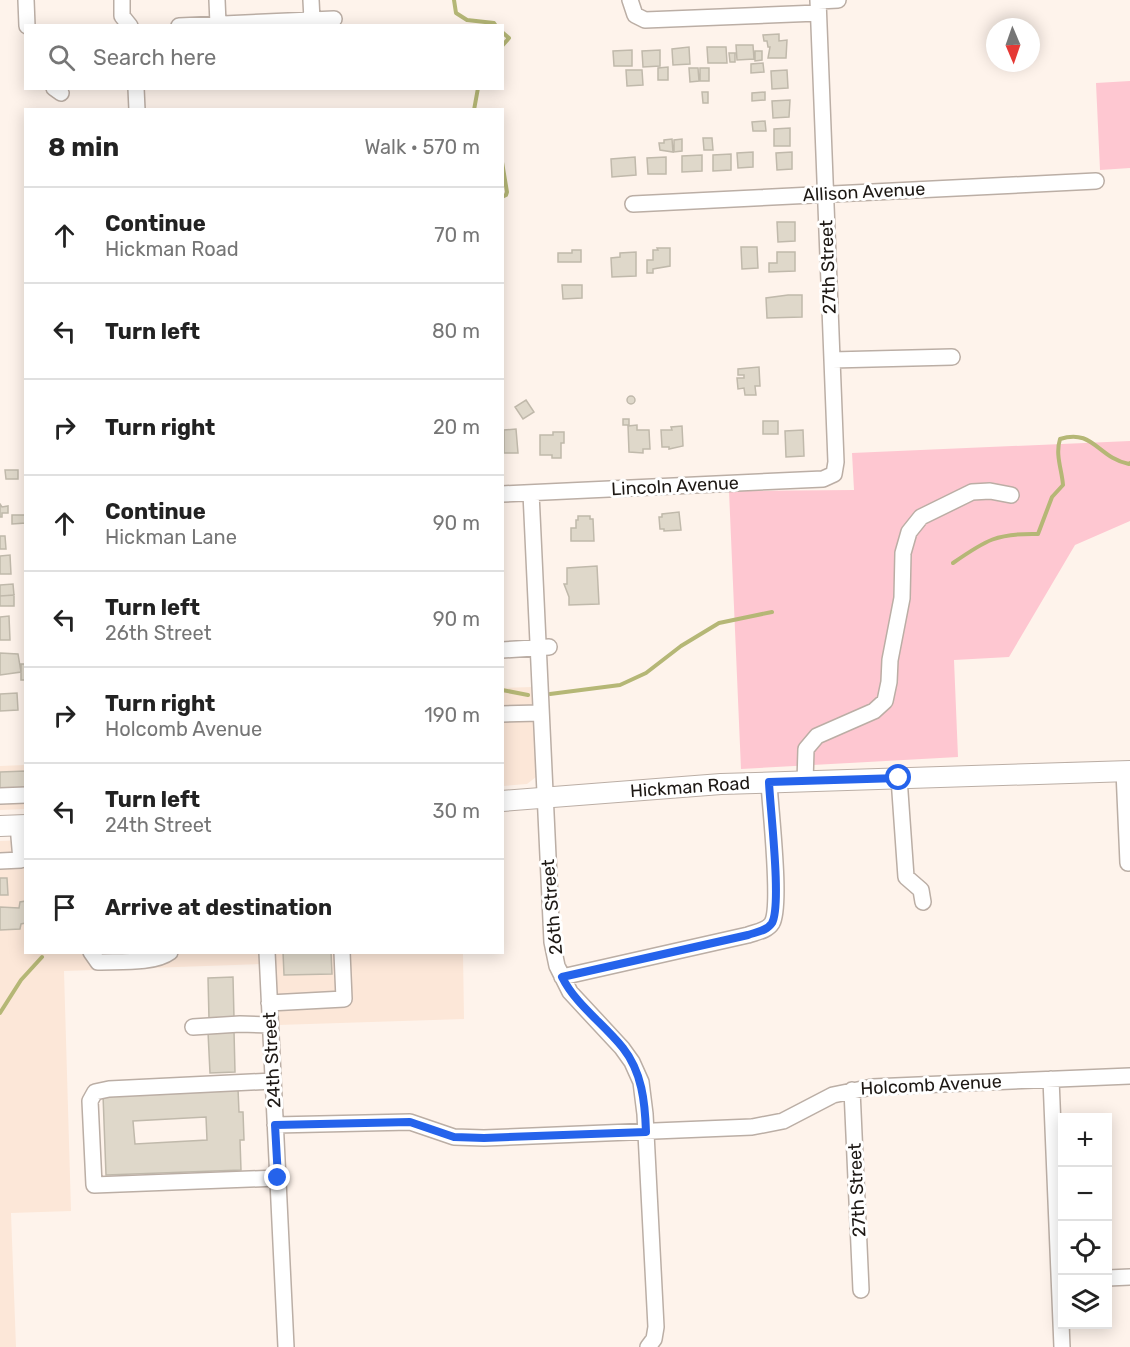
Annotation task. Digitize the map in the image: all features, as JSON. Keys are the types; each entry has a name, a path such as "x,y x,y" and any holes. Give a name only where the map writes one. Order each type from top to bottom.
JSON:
{"main road":[{"name":"Hickman Road","path":"504,801 721,784 1127,771"}],"street":[{"path":"26,0 27,24"},
{"path":"122,0 122,16 128,24"},
{"path":"217,0 218,24 334,19"},
{"path":"311,0 312,20"},
{"path":"630,2 635,15 645,20 818,4 838,0"},
{"name":"27th Street","path":"818,4 836,462"},
{"path":"136,90 137,108"},
{"name":"Allison Avenue","path":"633,204 1096,181"},
{"path":"832,360 952,357"},
{"name":"Lincoln Avenue","path":"504,494 823,479 834,474 836,462"},
{"path":"805,782 806,749 817,736 874,711 885,701 902,598 903,553 909,532 921,517 972,492 990,490 1011,495"},
{"name":"26th Street","path":"531,493 525,530 543,648 540,713 552,942 557,966 570,992 622,1048 632,1062 641,1082 646,1132 656,1327 654,1339 648,1347"},
{"path":"504,650 543,648"},
{"path":"504,714 540,713"},
{"path":"1127,771 1128,863"},
{"path":"899,778 906,877 921,890 923,902"},
{"path":"562,977 732,939 766,929 773,922 776,872 769,782"},
{"path":"0,796 24,795"},
{"path":"0,861 23,860 15,825"},
{"path":"93,954 99,962 142,960 165,957 168,954"},
{"name":"24th Street","path":"267,954 286,1347"},
{"path":"269,1003 344,999 342,954"},
{"path":"193,1027 270,1025"},
{"name":"Holcomb Avenue","path":"275,1125 410,1122 454,1137 484,1138 752,1127 783,1121 833,1095 852,1090 919,1084 1130,1076"},
{"path":"1052,1079 1061,1275"},
{"path":"273,1081 109,1089 95,1092 90,1101 94,1185 278,1178"},
{"name":"27th Street","path":"852,1090 861,1290"},
{"path":"1112,1278 1130,1277"},
{"path":"1062,1329 1062,1347"}],"shaded area":[{"path":"1130,81 1130,168 1100,170 1096,83"},
{"path":"1130,441 1130,521 1075,545 1009,657 954,660 958,757 741,769 729,491 854,490 852,453"},
{"path":"533,687 536,777 527,784 504,786 504,688"},
{"path":"24,765 24,809 0,810 0,766"},
{"path":"24,840 24,954 260,954 261,964 64,971 71,1211 11,1213 16,1347 0,1347 0,841"},
{"path":"275,954 463,954 464,1019 278,1025"}],"building":[{"path":"779,34 779,41 787,40 786,58 768,58 770,47 767,41 764,41 763,35"},
{"path":"736,45 753,45 754,59 737,60"},
{"path":"689,47 690,64 673,65 672,49"},
{"path":"707,47 726,47 727,63 708,63"},
{"path":"632,50 632,66 614,66 613,51"},
{"path":"660,50 660,66 643,67 642,51"},
{"path":"755,51 762,51 762,60 755,61"},
{"path":"729,53 735,53 735,62 730,62"},
{"path":"763,63 764,72 751,73 751,64"},
{"path":"668,67 668,80 658,80 658,68"},
{"path":"689,68 698,68 699,81 690,82"},
{"path":"700,68 709,68 709,81 700,81"},
{"path":"626,70 642,70 643,85 627,86"},
{"path":"787,70 788,88 772,89 771,71"},
{"path":"702,92 708,92 708,103 703,103"},
{"path":"765,92 765,100 752,101 752,93"},
{"path":"790,100 789,117 773,118 772,101"},
{"path":"765,121 766,131 753,131 752,122"},
{"path":"790,128 790,146 774,146 774,129"},
{"path":"703,138 712,138 713,150 704,150"},
{"path":"672,139 673,152 660,150 659,143"},
{"path":"682,139 682,151 674,152 674,140"},
{"path":"753,152 753,167 738,168 737,153"},
{"path":"792,152 792,169 777,170 776,153"},
{"path":"731,154 731,170 713,171 713,155"},
{"path":"702,155 702,171 682,172 682,156"},
{"path":"635,157 636,175 612,177 611,159"},
{"path":"666,157 666,174 648,174 647,158"},
{"path":"777,222 795,222 795,241 778,242"},
{"path":"741,247 757,247 758,268 742,269"},
{"path":"657,248 670,248 670,266 653,269 653,273 647,273 647,260 653,260 653,250 658,250"},
{"path":"572,250 581,250 581,262 558,262 558,253 572,253"},
{"path":"636,252 636,276 612,277 611,258 620,257 620,253"},
{"path":"777,252 795,252 795,271 769,272 769,263 777,263"},
{"path":"562,285 582,285 582,298 563,299"},
{"path":"802,295 802,317 767,318 766,298"},
{"path":"759,367 760,386 755,386 756,395 745,395 744,388 738,389 737,378 744,378 744,375 738,375 738,369"},
{"path":"631,396 635,400 631,404 627,400"},
{"path":"526,400 534,412 523,419 515,407"},
{"path":"623,419 629,419 629,425 623,425"},
{"path":"763,421 778,421 778,434 763,434"},
{"path":"637,425 637,430 649,430 650,449 643,449 643,453 629,452 628,426"},
{"path":"682,426 683,446 669,449 669,447 662,447 661,430 672,430 671,427"},
{"path":"516,429 518,453 504,453 504,430"},
{"path":"803,430 804,456 786,457 785,431"},
{"path":"553,432 564,432 561,458 540,455 540,435 553,435"},
{"path":"5,470 18,470 18,479 6,479"},
{"path":"0,504 2,507 8,506 8,513 2,513 2,517 0,517"},
{"path":"679,512 681,530 664,531 660,529 659,517 662,517 662,514"},
{"path":"12,515 24,515 24,523 12,524"},
{"path":"578,516 590,516 590,519 593,519 594,541 571,541 571,528 576,528"},
{"path":"0,536 5,536 6,549 0,549"},
{"path":"10,555 11,574 0,574 0,556"},
{"path":"597,566 599,604 569,605 569,597 564,584 567,584 567,568"},
{"path":"13,584 14,595 0,596 0,585"},
{"path":"14,595 14,606 0,606 0,596"},
{"path":"9,616 10,640 0,640 0,617"},
{"path":"0,653 18,654 21,672 0,675"},
{"path":"21,664 24,664 24,680 21,680"},
{"path":"17,693 18,710 0,711 0,694"},
{"path":"24,771 24,788 0,789 0,772"},
{"path":"0,878 7,878 8,895 0,895"},
{"path":"24,901 24,923 21,924 20,929 0,930 0,907 19,908 20,902"},
{"path":"283,954 331,954 332,974 284,975"},
{"path":"233,977 234,1018 209,1019 208,978"},
{"path":"234,1031 235,1072 210,1073 208,1032"},
{"path":"238,1089 239,1112 243,1112 244,1140 240,1140 241,1170 106,1175 103,1095","holes":["206,1117 207,1140 135,1144 133,1121"]}],"waterway":[{"path":"454,0 456,13 467,20 495,24"},
{"path":"504,34 509,38 504,44"},
{"path":"474,108 478,90"},
{"path":"504,174 507,192 504,196"},
{"path":"953,563 984,543 1012,535 1038,534 1052,497 1063,485 1058,457 1060,439 1080,437 1118,461 1130,463"},
{"path":"550,694 620,685 646,673 681,646 719,623 772,612"},
{"path":"504,690 528,695"},
{"path":"0,1013 21,980 42,957"}],"route":[{"path":"278,1178 275,1125 410,1122 454,1137 484,1138 646,1132 641,1082 632,1062 570,992 562,977 766,929 773,922 776,872 769,782 899,778"}]}
